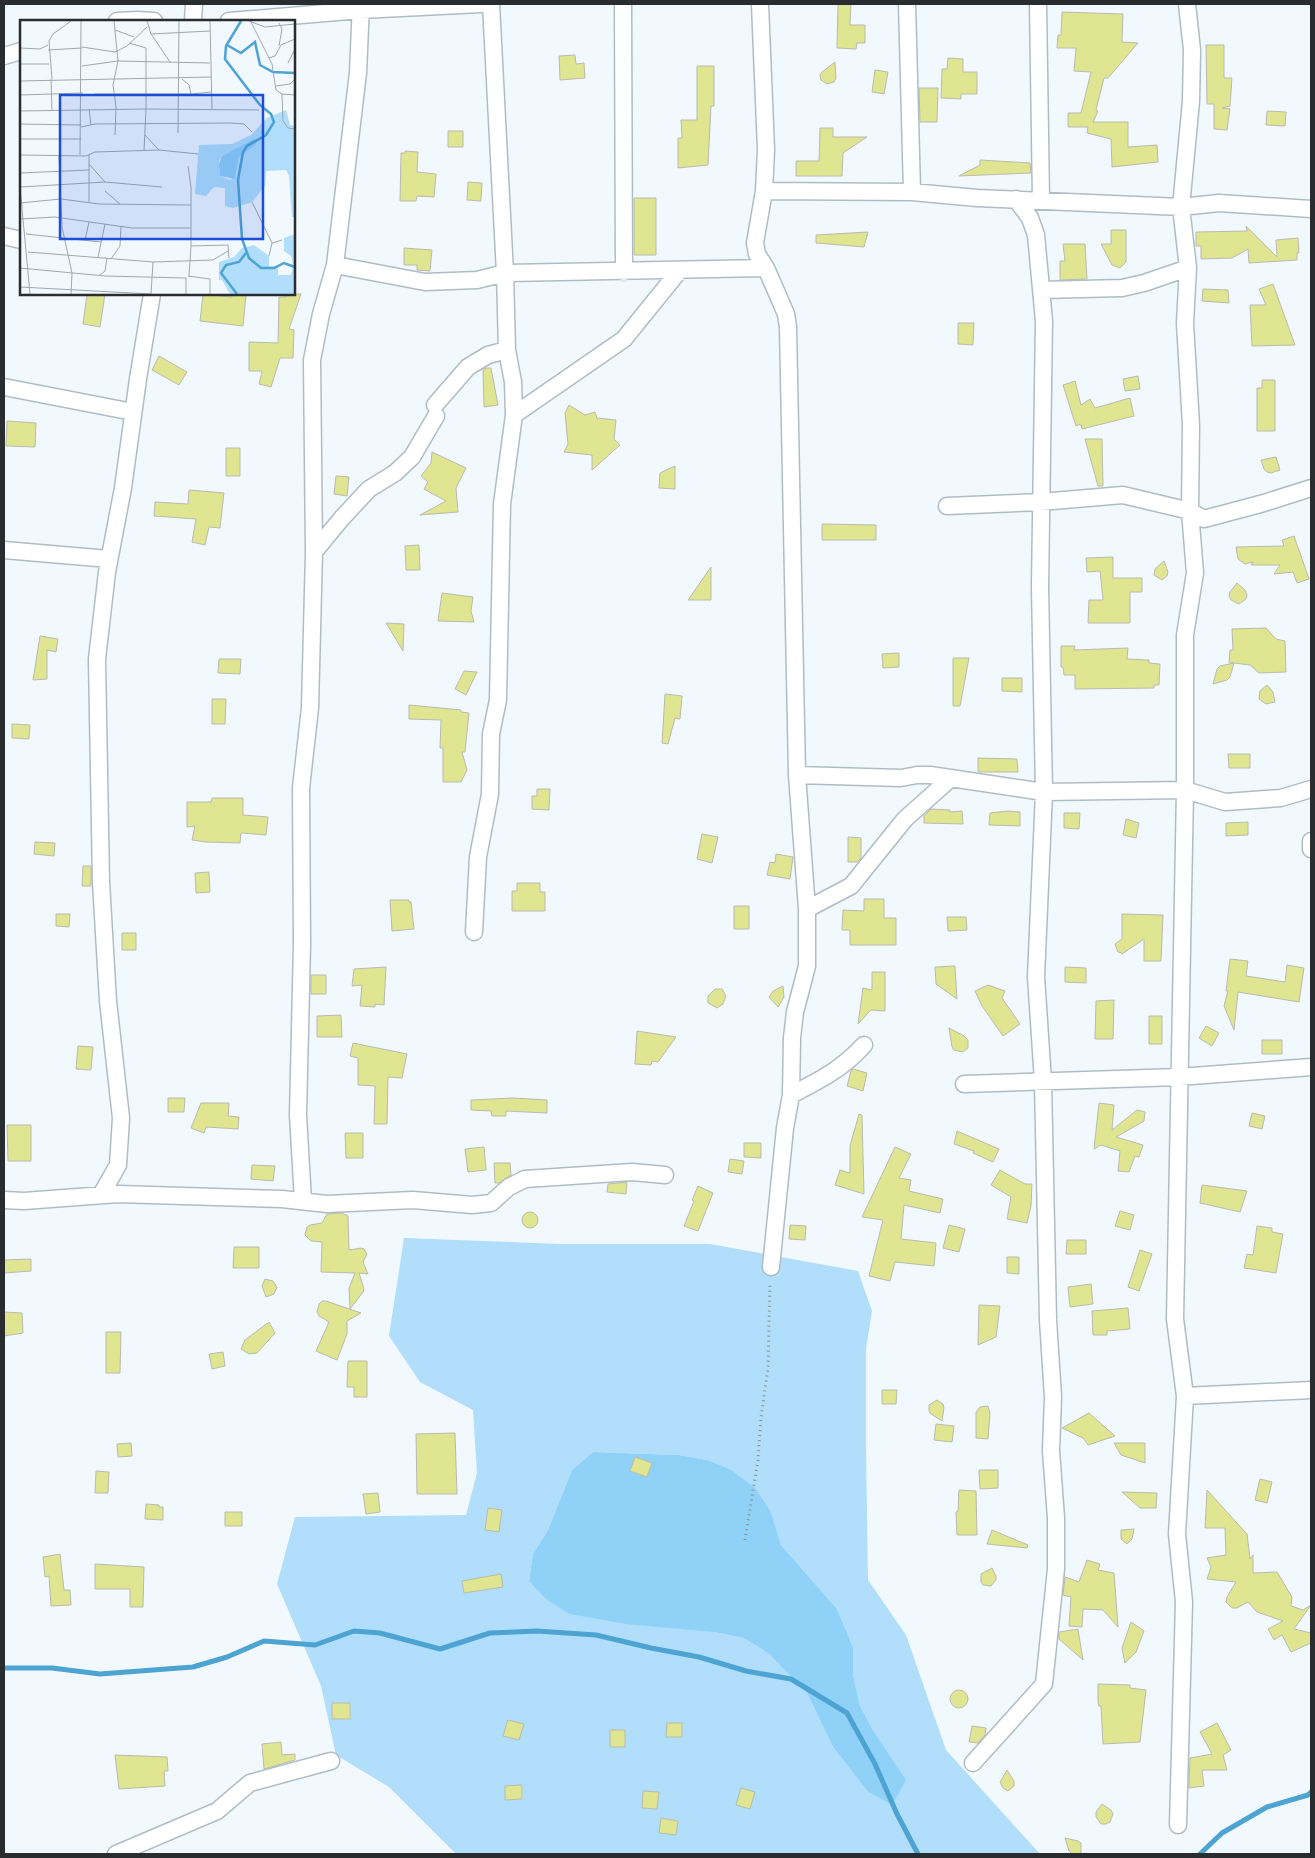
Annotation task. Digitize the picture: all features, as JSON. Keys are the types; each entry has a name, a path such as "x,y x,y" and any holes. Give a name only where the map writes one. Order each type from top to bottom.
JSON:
{"street":[{"path":"193,20 194,4"},
{"path":"238,20 361,7 481,4"},
{"path":"474,932 478,857 490,794 491,734 498,700 502,504 514,415 513,382 507,350 505,274 491,4"},
{"path":"623,4 624,272"},
{"path":"760,4 766,150 764,191 755,243 757,254 766,268 786,314 788,327 797,775 807,908 807,966 795,1012 792,1038 791,1095 784,1128 771,1267"},
{"path":"907,4 912,192"},
{"path":"1038,4 1041,200"},
{"path":"1178,1825 1184,1602 1176,1534 1185,1396 1175,1319 1185,790 1185,635 1195,573 1190,511 1191,426 1185,323 1188,268 1181,207 1192,93 1192,50 1187,4"},
{"path":"303,1201 298,1115 302,944 301,788 310,708 314,552 312,360 321,314 335,264 358,74 361,7"},
{"path":"4,56 20,51"},
{"path":"764,191 912,192 977,198 1181,207 1219,203 1311,209"},
{"path":"973,1763 1044,1684 1056,1569 1056,1518 1051,1451 1053,1397 1048,1320 1043,1081 1036,977 1044,792 1040,588 1044,321 1036,235 1030,218 1016,199"},
{"path":"4,236 20,240"},
{"path":"335,264 424,282 476,280 505,274 766,268"},
{"path":"1041,290 1122,288 1144,284 1188,268"},
{"path":"514,415 624,339 680,271"},
{"path":"101,1195 118,1164 121,1118 108,1001 101,882 97,659 109,559 123,488 152,295"},
{"path":"314,552 369,489 395,473 412,457 435,411 468,367 488,356 507,350"},
{"path":"4,387 133,412"},
{"path":"947,506 1123,496 1190,511 1204,519 1311,488"},
{"path":"4,550 109,559"},
{"path":"797,775 901,778 930,775 1044,792 1185,790 1226,802 1281,798 1311,789"},
{"path":"807,908 851,886 905,819 950,778"},
{"path":"1311,841 1311,849"},
{"path":"791,1095 821,1080 848,1062 864,1045"},
{"path":"964,1084 1179,1077 1311,1067"},
{"path":"4,1200 24,1201 128,1194 282,1199 327,1204 413,1200 472,1205 491,1203 509,1187 525,1179 632,1172 665,1175"},
{"path":"1185,1396 1311,1390"},
{"path":"116,1854 217,1811 250,1783 331,1761"}],"path":[{"path":"744,1540 758,1460 761,1418 768,1368 771,1267"}],"shaded area":[{"path":"404,1238 561,1244 710,1244 858,1271 872,1311 866,1349 868,1580 906,1635 946,1750 1040,1854 456,1854 389,1787 336,1755 321,1686 277,1584 295,1517 466,1515 477,1473 473,1410 420,1382 389,1336","holes":["593,1452 679,1455 707,1460 771,1512 781,1545 837,1609 853,1647 853,1675 860,1706 874,1732 892,1805 868,1792 833,1747 807,1693 768,1653 743,1638 714,1632 529,1581 533,1554 548,1530 572,1470"]},
{"path":"593,1452 679,1455 707,1460 731,1470 755,1488 771,1512 781,1545 837,1609 853,1647 853,1675 860,1706 874,1732 906,1780 892,1805 868,1792 833,1747 807,1693 768,1653 743,1638 714,1632 626,1624 570,1614 547,1600 529,1581 533,1554 548,1530 572,1470"}],"building":[{"path":"838,4 851,4 850,25 865,25 865,43 857,43 856,49 837,48"},
{"path":"1062,12 1123,14 1122,42 1138,43 1108,78 1104,78 1096,110 1098,111 1093,122 1128,122 1128,147 1157,145 1158,162 1112,167 1111,139 1087,133 1088,127 1068,127 1068,113 1081,113 1091,72 1074,71 1076,48 1057,48 1058,35 1061,35"},
{"path":"1206,45 1224,45 1224,78 1232,78 1230,106 1222,108 1230,109 1227,130 1214,129 1214,104 1207,104"},
{"path":"575,55 576,64 584,63 585,78 560,80 559,56"},
{"path":"948,58 963,59 963,72 977,72 977,94 961,94 961,99 941,98 942,69 947,69"},
{"path":"835,62 836,78 834,82 827,84 821,80 820,75"},
{"path":"697,66 714,66 714,106 711,106 708,165 678,168 678,138 682,138 681,120 697,120"},
{"path":"875,70 888,72 884,94 872,92"},
{"path":"919,88 938,88 937,122 920,122"},
{"path":"1267,111 1286,112 1285,126 1266,125"},
{"path":"820,128 833,128 833,137 867,137 843,153 842,176 796,176 796,161 819,161"},
{"path":"448,131 463,131 463,147 448,147"},
{"path":"405,151 418,152 417,172 436,174 434,197 417,196 416,201 400,201 401,153 405,153"},
{"path":"980,160 1030,163 1031,173 959,176 980,165"},
{"path":"468,182 482,183 481,201 467,200"},
{"path":"634,198 656,198 656,255 634,255"},
{"path":"1246,226 1277,257 1276,240 1298,238 1299,253 1297,253 1297,260 1249,263 1248,249 1232,258 1201,259 1201,246 1196,246 1196,232 1247,231"},
{"path":"1111,230 1126,230 1126,262 1120,268 1112,265 1101,244 1111,244"},
{"path":"868,232 864,247 816,243 816,235"},
{"path":"1063,244 1085,244 1087,279 1060,280 1060,261 1065,261"},
{"path":"404,248 432,250 430,271 417,270 417,265 404,265"},
{"path":"1273,284 1295,345 1252,346 1250,305 1266,305 1259,289"},
{"path":"1203,289 1228,290 1229,303 1202,301"},
{"path":"301,294 289,329 294,330 293,358 280,358 271,387 259,384 262,371 249,371 249,342 278,343 279,297 286,297 287,295"},
{"path":"87,295 105,295 100,327 83,324"},
{"path":"203,295 232,297 232,295 246,295 243,326 200,321"},
{"path":"958,323 974,323 973,345 958,344"},
{"path":"159,356 187,372 179,385 152,370"},
{"path":"491,368 498,405 484,407 483,370"},
{"path":"1138,376 1140,389 1125,391 1123,379"},
{"path":"1262,380 1275,380 1275,431 1257,431 1257,388 1262,388"},
{"path":"1075,381 1081,405 1090,399 1095,408 1130,398 1134,416 1082,429 1081,424 1076,426 1063,385"},
{"path":"569,405 585,415 595,412 597,418 616,420 614,439 620,445 592,470 592,455 564,452 568,444 565,413"},
{"path":"7,421 36,423 35,447 6,446"},
{"path":"1085,439 1102,439 1103,486 1098,486"},
{"path":"226,448 240,448 240,476 226,476"},
{"path":"432,452 466,468 456,488 458,512 420,515 446,501 424,489 428,482 421,476 431,463"},
{"path":"1276,457 1280,470 1271,473 1267,472 1261,460"},
{"path":"675,466 675,489 659,488 660,473"},
{"path":"336,476 349,477 347,496 334,494"},
{"path":"189,490 224,493 220,528 209,527 205,545 192,542 196,519 154,516 155,502 188,504"},
{"path":"822,524 876,525 876,540 822,540"},
{"path":"1294,536 1309,579 1297,583 1293,572 1274,574 1280,565 1251,565 1253,562 1245,564 1238,559 1236,547 1284,546 1282,540"},
{"path":"419,545 420,570 406,570 405,546"},
{"path":"1113,557 1113,578 1142,578 1142,592 1130,592 1130,623 1088,623 1089,600 1103,600 1100,571 1087,572 1086,558"},
{"path":"1164,561 1168,572 1167,576 1162,580 1154,575 1155,569"},
{"path":"711,567 711,600 688,600"},
{"path":"1237,583 1245,590 1247,595 1246,599 1239,604 1231,600 1229,596"},
{"path":"442,593 473,597 471,611 474,622 438,621"},
{"path":"386,623 404,624 403,651"},
{"path":"1266,628 1276,639 1285,641 1286,672 1259,673 1250,665 1229,663 1230,650 1233,650 1232,629"},
{"path":"40,636 58,639 56,652 47,650 47,679 33,680"},
{"path":"1061,646 1075,646 1074,650 1128,648 1127,659 1149,660 1149,663 1160,664 1159,685 1154,685 1154,688 1075,689 1075,675 1064,675 1063,667 1061,667"},
{"path":"899,653 899,667 883,668 882,654"},
{"path":"953,658 969,658 960,706 953,706"},
{"path":"219,659 241,659 240,674 218,673"},
{"path":"1234,663 1230,677 1227,680 1213,684 1217,669 1220,666"},
{"path":"464,671 477,672 466,695 455,689"},
{"path":"1002,678 1022,678 1022,692 1002,691"},
{"path":"1267,685 1273,692 1275,702 1266,704 1259,699 1260,691"},
{"path":"665,694 682,696 680,719 675,718 668,744 662,743"},
{"path":"212,699 226,699 225,724 212,724"},
{"path":"409,705 461,710 461,712 469,713 465,752 462,752 467,770 461,782 443,782 443,748 440,748 441,720 409,719"},
{"path":"12,724 30,725 29,739 12,738"},
{"path":"1228,754 1250,754 1250,768 1229,768"},
{"path":"978,758 1017,759 1018,772 978,772"},
{"path":"537,789 550,789 549,810 532,809 532,796 537,796"},
{"path":"212,798 243,798 243,815 268,817 266,835 241,833 240,843 192,840 195,826 187,827 187,802 211,802"},
{"path":"931,809 950,810 950,812 962,811 963,824 924,823 924,816"},
{"path":"1020,812 1020,826 989,825 990,813"},
{"path":"1064,813 1080,813 1079,829 1064,828"},
{"path":"1126,819 1139,823 1136,838 1123,835"},
{"path":"1248,822 1248,835 1226,836 1226,823"},
{"path":"702,834 718,837 712,863 697,859"},
{"path":"848,837 861,838 861,858 857,862 848,862"},
{"path":"35,842 55,843 54,856 34,854"},
{"path":"776,854 793,857 790,879 767,875 770,862 775,863"},
{"path":"83,866 91,866 91,886 82,886"},
{"path":"209,872 210,892 196,893 195,873"},
{"path":"517,883 540,883 540,892 545,892 545,911 512,911 512,891 517,891"},
{"path":"864,899 884,899 884,918 896,918 896,945 850,945 850,930 842,930 843,910 864,911"},
{"path":"390,900 409,900 411,902 414,929 392,931"},
{"path":"734,906 749,906 749,929 734,929"},
{"path":"56,914 70,914 69,927 56,926"},
{"path":"1122,914 1163,915 1161,961 1144,961 1144,939 1122,954 1118,952 1115,944 1122,939"},
{"path":"947,917 966,917 967,930 948,931"},
{"path":"122,933 136,933 136,950 122,950"},
{"path":"1230,959 1248,961 1246,976 1285,982 1287,965 1304,968 1299,1002 1238,992 1234,1030 1224,1006 1228,991 1226,991"},
{"path":"955,966 957,999 936,984 935,967"},
{"path":"386,967 384,1005 375,1004 375,1007 360,1006 362,985 352,986 354,969"},
{"path":"1065,967 1086,968 1086,983 1065,982"},
{"path":"872,972 885,972 885,1011 871,1010 858,1024 863,988 872,990"},
{"path":"311,975 326,975 326,994 311,994"},
{"path":"988,985 1005,991 1002,998 1020,1024 1003,1036 982,1006 975,991"},
{"path":"783,986 784,997 778,1007 769,997 773,991"},
{"path":"715,989 722,989 726,996 723,1004 717,1008 708,1003 708,996"},
{"path":"1114,1000 1113,1039 1095,1039 1096,1001"},
{"path":"341,1015 342,1037 317,1037 317,1016"},
{"path":"1149,1016 1162,1016 1162,1044 1149,1044"},
{"path":"1206,1026 1219,1033 1212,1046 1199,1038"},
{"path":"949,1028 968,1040 968,1048 963,1052 954,1050 952,1047"},
{"path":"637,1031 676,1037 658,1062 652,1061 651,1065 635,1064"},
{"path":"1262,1040 1282,1040 1282,1054 1262,1054"},
{"path":"353,1043 407,1054 402,1078 388,1077 387,1124 374,1124 375,1086 358,1085 358,1058 350,1056"},
{"path":"78,1046 93,1047 91,1070 76,1069"},
{"path":"853,1069 867,1073 863,1091 847,1086"},
{"path":"168,1098 185,1098 184,1112 168,1112"},
{"path":"513,1098 547,1100 547,1113 506,1111 506,1116 492,1116 491,1111 471,1110 471,1100"},
{"path":"201,1103 229,1103 228,1116 239,1117 238,1129 206,1127 204,1133 191,1128"},
{"path":"1099,1103 1114,1105 1112,1130 1137,1110 1145,1112 1144,1121 1116,1137 1143,1145 1139,1157 1135,1156 1129,1172 1118,1171 1120,1151 1101,1145 1094,1149"},
{"path":"1252,1113 1265,1116 1262,1129 1249,1126"},
{"path":"859,1114 862,1115 864,1194 835,1185 840,1170 850,1173 850,1146"},
{"path":"7,1125 31,1125 31,1161 8,1161"},
{"path":"957,1131 999,1149 993,1162 973,1153 974,1151 954,1144"},
{"path":"345,1133 363,1133 363,1158 346,1158"},
{"path":"744,1143 761,1143 761,1158 744,1157"},
{"path":"484,1147 486,1170 468,1172 465,1149"},
{"path":"895,1147 911,1154 899,1178 911,1180 909,1191 943,1199 940,1213 904,1205 901,1239 936,1243 934,1266 895,1262 890,1281 869,1276 883,1220 862,1217"},
{"path":"730,1159 744,1161 742,1174 728,1172"},
{"path":"494,1163 510,1163 511,1175 499,1183 495,1183"},
{"path":"252,1165 275,1166 273,1181 251,1179"},
{"path":"1000,1170 1025,1184 1032,1184 1031,1206 1027,1223 1007,1219 1011,1197 991,1185"},
{"path":"627,1182 626,1194 607,1192 608,1184"},
{"path":"1202,1185 1247,1191 1240,1212 1200,1203"},
{"path":"698,1186 713,1193 698,1231 684,1226"},
{"path":"1120,1211 1134,1215 1130,1230 1115,1226"},
{"path":"530,1212 538,1220 530,1228 522,1220"},
{"path":"342,1213 348,1216 349,1250 361,1248 367,1254 363,1262 368,1274 359,1273 364,1289 350,1309 349,1288 355,1273 321,1272 322,1242 311,1241 305,1235 307,1227 322,1223 327,1214"},
{"path":"790,1225 806,1226 805,1240 789,1239"},
{"path":"949,1225 965,1229 959,1252 943,1248"},
{"path":"1257,1226 1272,1228 1272,1232 1283,1234 1276,1273 1244,1268 1247,1254 1253,1255"},
{"path":"1067,1240 1086,1240 1086,1254 1066,1254"},
{"path":"234,1247 259,1247 259,1268 233,1268"},
{"path":"1140,1250 1152,1254 1139,1291 1128,1287"},
{"path":"1007,1257 1019,1257 1019,1274 1007,1273"},
{"path":"31,1259 31,1271 4,1273 4,1260"},
{"path":"265,1279 273,1281 277,1287 274,1294 266,1297 262,1286"},
{"path":"1091,1284 1093,1304 1070,1307 1068,1287"},
{"path":"322,1301 361,1313 347,1321 347,1334 337,1360 316,1351 329,1322 319,1316 317,1312"},
{"path":"979,1305 1000,1306 996,1337 978,1345"},
{"path":"1128,1308 1130,1329 1107,1331 1107,1335 1093,1335 1092,1311"},
{"path":"4,1312 22,1313 23,1333 4,1336"},
{"path":"269,1322 275,1333 257,1353 249,1354 241,1349 245,1340"},
{"path":"106,1332 121,1332 120,1373 106,1373"},
{"path":"223,1352 225,1366 212,1369 209,1354"},
{"path":"348,1361 367,1361 367,1397 354,1397 354,1387 347,1387"},
{"path":"882,1390 897,1390 896,1404 882,1404"},
{"path":"937,1400 943,1404 944,1408 942,1421 929,1411 929,1405"},
{"path":"988,1406 990,1413 988,1439 976,1438 976,1412 980,1407"},
{"path":"1089,1413 1115,1436 1088,1445 1083,1438 1062,1428"},
{"path":"936,1424 954,1426 952,1442 934,1440"},
{"path":"455,1433 457,1494 417,1494 416,1434"},
{"path":"131,1443 132,1456 118,1457 117,1444"},
{"path":"1114,1443 1145,1443 1145,1463 1121,1455"},
{"path":"635,1457 652,1463 647,1477 630,1471"},
{"path":"979,1470 998,1470 998,1488 980,1489"},
{"path":"96,1471 109,1472 108,1493 95,1493"},
{"path":"1260,1479 1272,1482 1267,1503 1255,1500"},
{"path":"959,1490 976,1491 977,1535 957,1535 956,1512 958,1511"},
{"path":"1207,1490 1247,1534 1250,1559 1253,1555 1253,1573 1277,1572 1292,1597 1291,1606 1303,1610 1311,1605 1294,1629 1311,1633 1311,1643 1291,1652 1282,1635 1274,1640 1268,1629 1283,1621 1257,1612 1248,1602 1237,1608 1232,1608 1226,1602 1236,1582 1207,1579 1211,1567 1207,1558 1226,1555 1225,1528 1205,1528"},
{"path":"1122,1492 1157,1493 1156,1508 1140,1508"},
{"path":"378,1493 380,1512 366,1514 363,1494"},
{"path":"146,1504 163,1507 163,1520 145,1519"},
{"path":"488,1508 502,1510 499,1532 485,1530"},
{"path":"225,1512 242,1512 242,1526 225,1526"},
{"path":"1134,1529 1132,1539 1127,1544 1121,1539 1121,1530"},
{"path":"992,1530 1028,1545 1027,1548 987,1544"},
{"path":"60,1554 64,1590 70,1590 71,1605 51,1606 49,1576 45,1577 43,1557"},
{"path":"1087,1560 1100,1564 1098,1570 1114,1573 1118,1627 1103,1610 1083,1609 1082,1627 1069,1626 1071,1597 1063,1595 1065,1577 1079,1582"},
{"path":"95,1564 144,1567 143,1607 130,1607 130,1589 95,1589"},
{"path":"992,1568 996,1580 991,1586 983,1585 981,1574"},
{"path":"501,1574 503,1587 464,1593 462,1581"},
{"path":"1131,1622 1144,1631 1136,1652 1125,1663 1122,1648"},
{"path":"1078,1629 1083,1660 1059,1639 1059,1632"},
{"path":"1098,1684 1130,1685 1130,1688 1146,1690 1140,1742 1103,1744"},
{"path":"959,1690 965,1693 968,1699 965,1705 959,1708 953,1705 950,1699 953,1693"},
{"path":"332,1703 350,1703 350,1719 332,1719"},
{"path":"508,1720 524,1724 519,1740 503,1736"},
{"path":"667,1723 682,1723 682,1737 666,1737"},
{"path":"1217,1723 1231,1750 1223,1755 1227,1770 1202,1770 1204,1786 1189,1788 1190,1758 1212,1754 1200,1732"},
{"path":"972,1726 986,1728 985,1735 978,1743 969,1742"},
{"path":"610,1730 625,1730 625,1747 610,1747"},
{"path":"281,1742 282,1755 295,1754 295,1760 264,1769 262,1744"},
{"path":"115,1755 167,1757 168,1771 164,1771 165,1786 119,1789"},
{"path":"1007,1770 1014,1781 1014,1786 1008,1791 1003,1788 1000,1782"},
{"path":"522,1785 522,1799 505,1800 505,1786"},
{"path":"741,1788 755,1792 750,1809 736,1805"},
{"path":"643,1791 659,1792 657,1809 642,1808"},
{"path":"1102,1804 1111,1810 1113,1814 1110,1822 1106,1824 1101,1824 1096,1817 1096,1812"},
{"path":"661,1818 678,1821 676,1835 659,1833"},
{"path":"1065,1838 1081,1843 1081,1854 1072,1854 1069,1851"}],"waterway":[{"path":"4,1668 52,1668 100,1674 193,1667 227,1657 264,1641 315,1645 354,1631 380,1633 440,1649 490,1633 537,1631 596,1635 699,1657 746,1671 791,1679 847,1713 875,1764 897,1814 918,1854"},
{"path":"1200,1854 1222,1833 1267,1807 1308,1795 1311,1792"}]}
